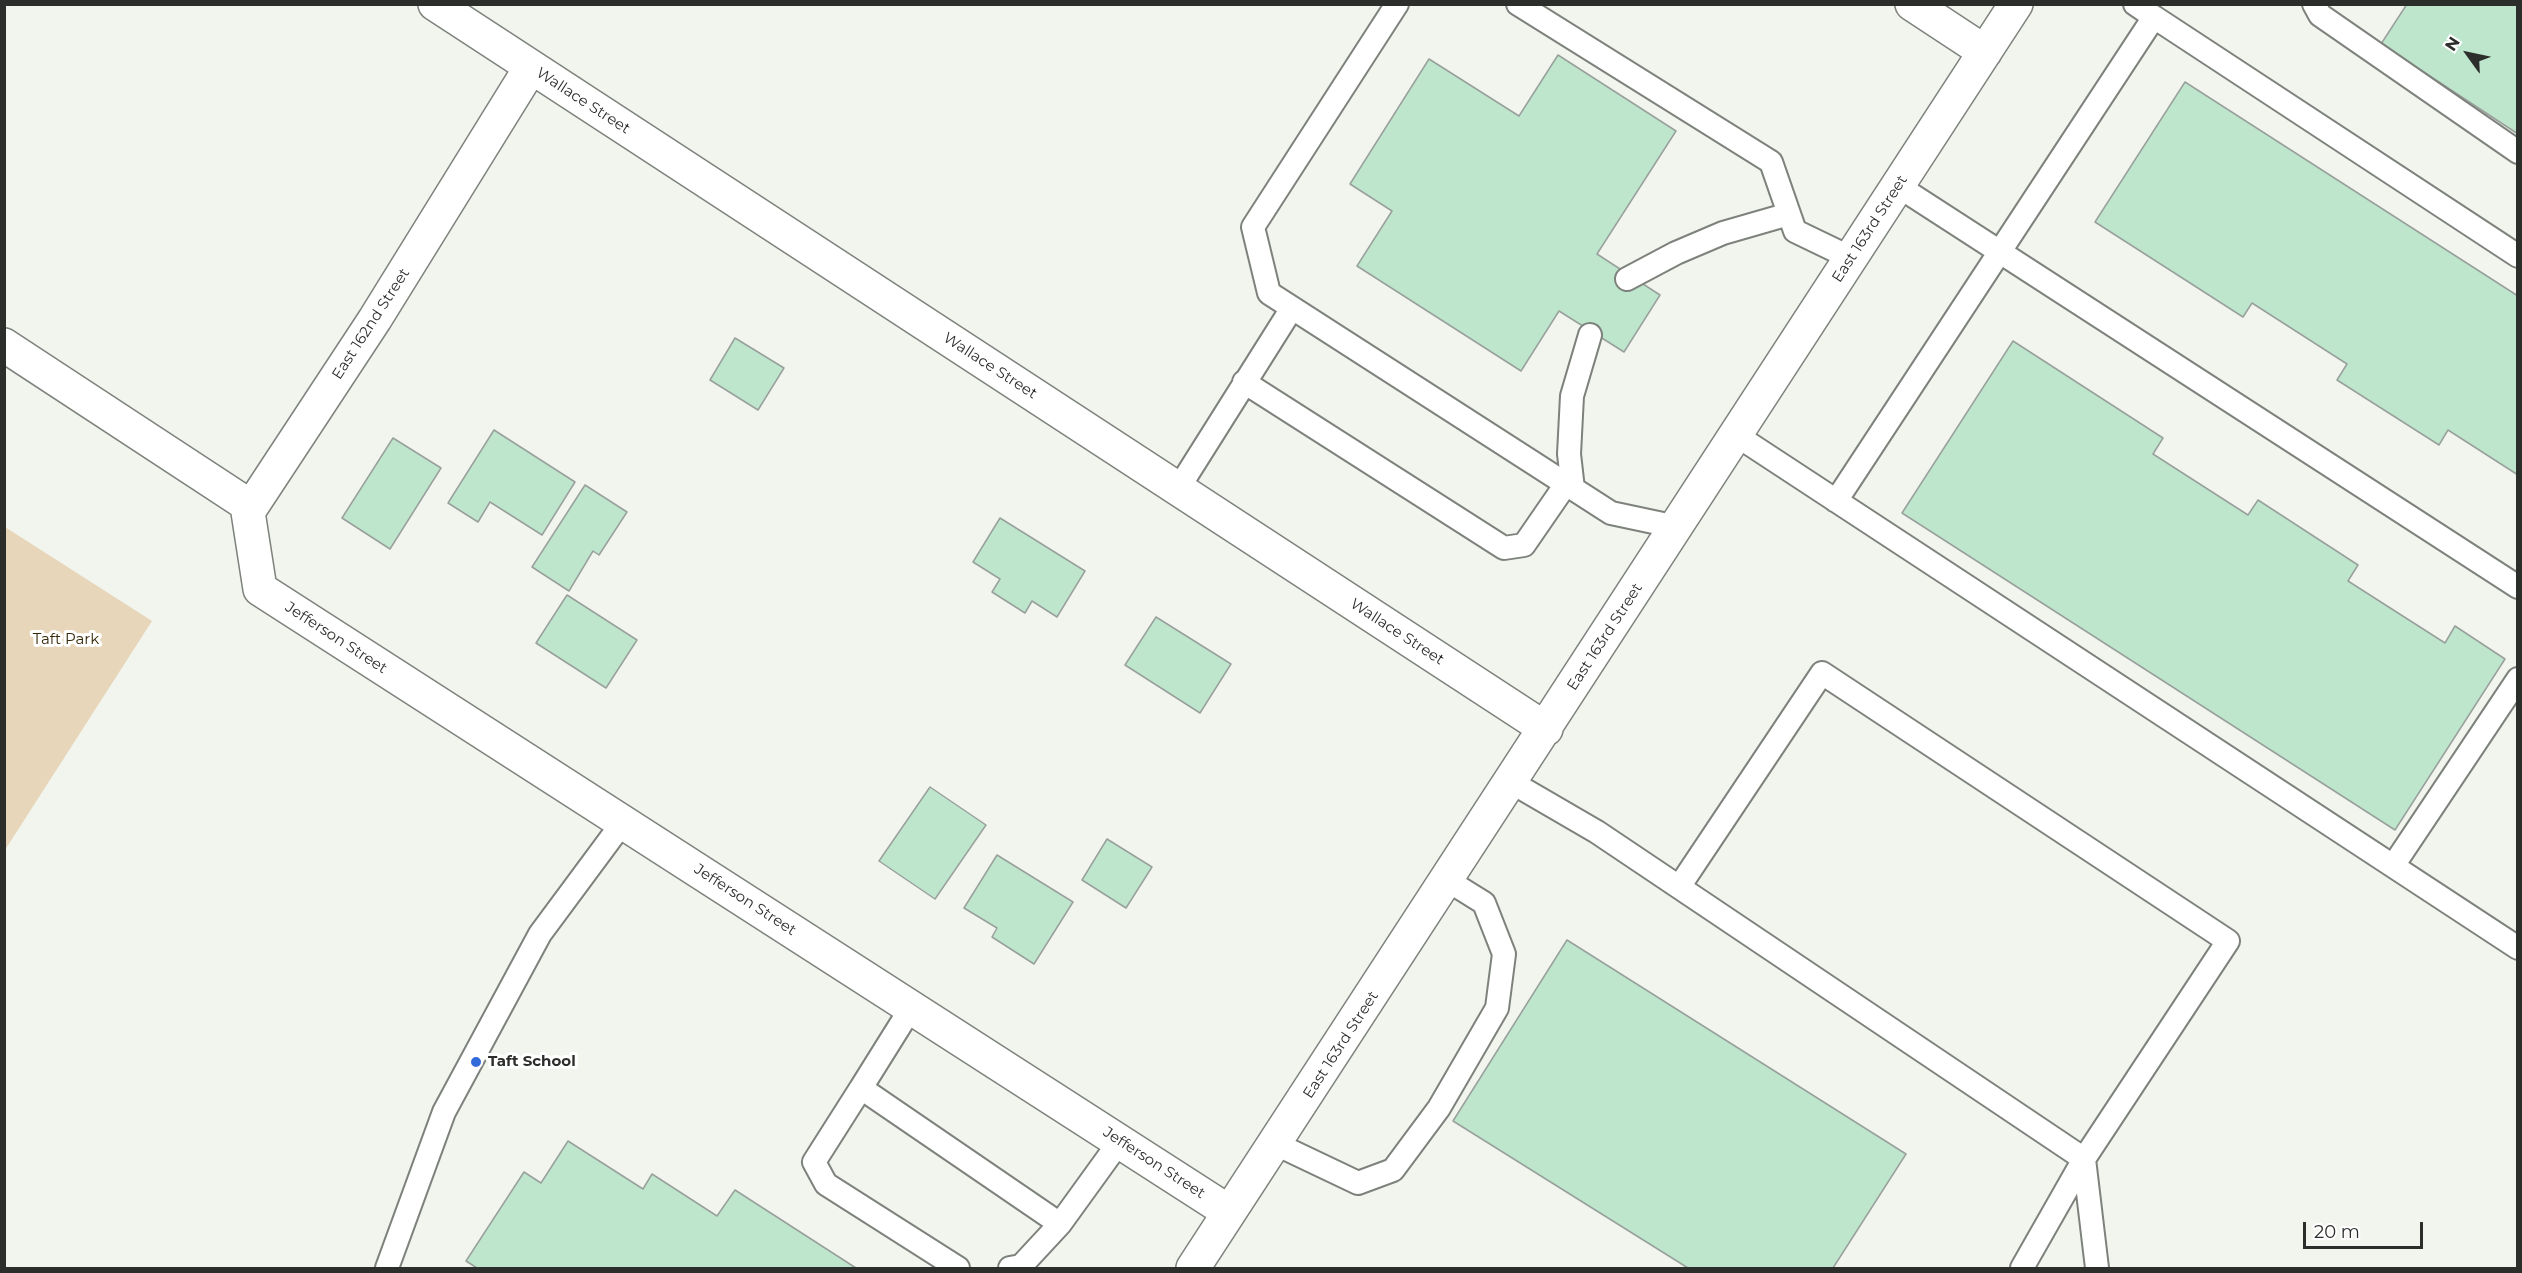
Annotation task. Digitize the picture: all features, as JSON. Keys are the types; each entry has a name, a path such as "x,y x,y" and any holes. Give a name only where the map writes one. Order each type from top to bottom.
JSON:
{"street":[{"name":"Wallace Street","path":"435,4 1546,729"},
{"path":"1912,4 1985,51"},
{"name":"East 163rd Street","path":"1193,1269 2016,4"},
{"name":"East 162nd Street","path":"251,507 375,319 531,67"},
{"path":"4,345 251,507"},
{"name":"Jefferson Street","path":"251,507 248,512 260,589 1229,1212"}],"lane":[{"path":"1397,4 1253,227 1269,293 1611,513 1677,527"},
{"path":"1518,4 1771,162 1796,231 1851,258"},
{"path":"2135,4 2517,256"},
{"path":"2314,4 2320,15 2517,152"},
{"path":"1836,501 2154,17"},
{"path":"1898,186 2517,587"},
{"path":"1627,279 1676,253 1724,233 1790,214"},
{"path":"1178,489 1292,308"},
{"path":"1244,382 1503,548 1524,545 1569,486 1572,396 1590,335"},
{"path":"1736,435 2517,948"},
{"path":"1679,887 1822,673 2228,941 2084,1159 2022,1269"},
{"path":"2393,866 2517,679"},
{"path":"1511,782 1597,832 2084,1159 2097,1269"},
{"path":"387,1269 444,1112 540,934 623,822"},
{"path":"1276,1144 1358,1183 1393,1170 1439,1108 1497,1008 1504,954 1484,903 1447,880"},
{"path":"911,1008 814,1162 826,1184 958,1269"},
{"path":"861,1088 1060,1224"},
{"path":"1010,1269 1021,1266 1060,1224 1120,1141"}],"green space":[{"name":"Taft Park","path":"5,527 152,621 5,850"}],"building":[{"path":"2407,4 2518,4 2518,134 2381,44"},
{"path":"1558,55 1676,131 1597,254 1660,295 1624,352 1559,311 1521,371 1357,266 1392,211 1350,184 1429,59 1519,116"},
{"path":"2185,82 2518,296 2518,475 2448,430 2439,445 2337,380 2347,364 2252,303 2243,317 2095,222"},
{"path":"735,338 784,368 758,410 710,380"},
{"path":"2013,341 2163,438 2153,454 2248,515 2258,500 2358,565 2348,581 2445,643 2455,626 2505,659 2395,830 1902,513"},
{"path":"494,430 575,482 542,535 490,502 478,522 448,503"},
{"path":"393,438 441,468 390,549 342,518"},
{"path":"585,485 627,512 599,555 593,551 569,591 532,567"},
{"path":"1000,518 1085,571 1057,617 1032,601 1025,613 992,592 1000,579 973,562"},
{"path":"567,595 637,640 606,688 536,643"},
{"path":"1156,617 1231,664 1200,713 1125,665"},
{"path":"930,787 986,825 935,899 879,861"},
{"path":"1107,839 1152,867 1126,908 1082,880"},
{"path":"997,855 1073,902 1034,964 992,937 997,928 964,908"},
{"path":"1567,940 1906,1154 1833,1268 1688,1268 1453,1121"},
{"path":"568,1141 643,1189 652,1174 717,1216 735,1190 856,1268 477,1268 466,1261 524,1172 541,1183"}],"place":[{"name":"Taft School","path":"476,1062"}]}
